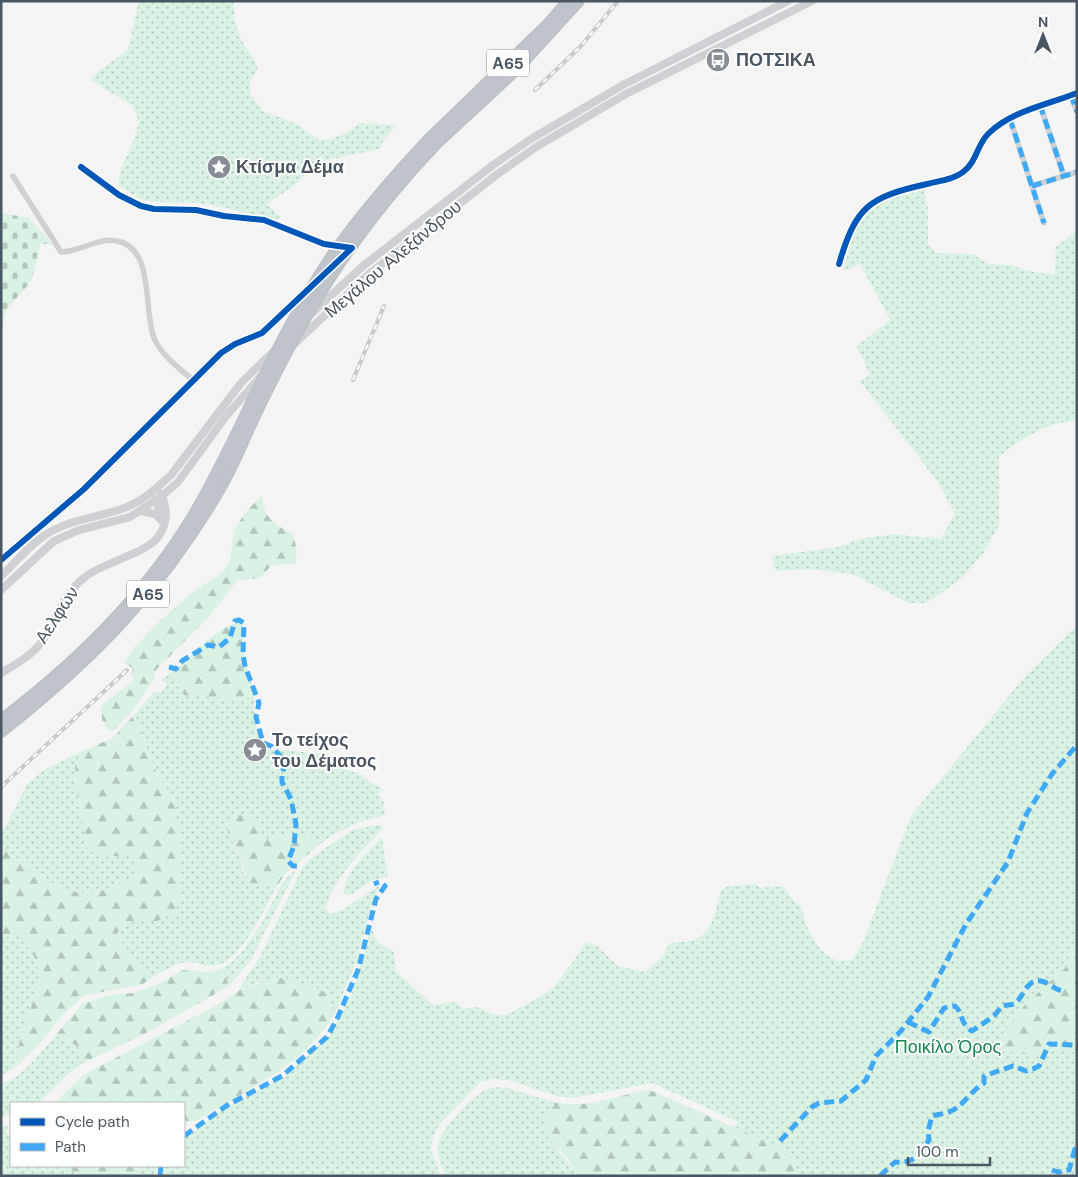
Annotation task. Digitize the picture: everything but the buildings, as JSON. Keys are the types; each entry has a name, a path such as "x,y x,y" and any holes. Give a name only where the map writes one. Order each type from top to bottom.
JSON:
{"highway":[{"name":"Α65","path":"1,720 81,654 133,598 160,565 192,518 293,338 339,262 434,140 548,24 568,1"},
{"name":"Α65","path":"434,140 517,69 580,1"},
{"name":"Α65","path":"1,732 44,699 89,659 141,604 200,522 222,485 248,420"}],"main road":[{"name":"Μεγάλου Αλεξάνδρου","path":"1,576 36,542 50,532 76,521 127,508 155,490 170,475 241,382 363,266 493,165 568,116 623,85 788,1"},
{"name":"Μεγάλου Αλεξάνδρου","path":"1,590 54,541 78,530 130,517 160,499 178,482 248,389 342,298 499,173 573,125 626,94 812,1"},
{"path":"155,490 167,513 163,525"},
{"path":"141,511 155,514 163,525"},
{"name":"Αελφων","path":"1,673 33,652 42,641 63,600 77,583 99,568 152,543 159,537 163,525"}],"street":[{"path":"839,264 847,236 860,213 877,198 899,190 948,179 962,173 970,166 984,138 993,129 1040,105 1074,94 1077,112"},
{"path":"1040,105 1064,176"},
{"path":"1010,119 1044,222"},
{"path":"1,560 84,489 193,380 229,347 262,333 352,248 324,244 264,220 224,216 196,210 154,209 141,206 119,195 81,166"},
{"path":"1032,186 1077,172"},
{"path":"13,176 61,252 78,250 111,240 124,243 133,249 141,261 150,327 155,339 169,359 193,380"}],"green space":[{"path":"139,1 234,1 234,11 240,36 258,69 250,81 250,93 263,111 299,125 306,132 320,140 332,139 350,131 359,123 395,125 380,149 317,162 296,184 267,204 280,217 277,221 208,204 156,202 139,198 118,185 121,168 134,140 139,122 133,106 91,80 95,74 128,50"},
{"path":"924,190 928,209 928,244 936,253 973,254 988,264 1009,265 1033,272 1055,274 1056,247 1077,231 1077,421 1056,424 1035,432 999,457 999,525 985,551 961,579 927,603 908,603 853,574 809,569 775,571 772,556 839,547 859,539 894,534 941,539 955,514 938,482 860,381 870,375 857,346 890,320 860,264 843,271 854,237 867,214 889,200"},
{"path":"1,213 29,218 53,245 40,243 34,273 29,284 6,310 1,335"},
{"path":"262,496 265,510 271,519 280,527 293,534 297,550 295,564 272,565 260,578 238,580 209,617 153,673 155,678 131,713 114,730 108,730 102,720 101,706 134,680 131,674 133,669 124,662 140,641 169,613 200,587 223,572 230,559 233,537 238,524 247,511"},
{"path":"239,622 243,624 242,646 254,695 242,700 184,695 169,674 219,631"},
{"name":"Ποικίλο Όρος","path":"1077,625 1077,1176 692,1176 705,1167 738,1122 652,1083 573,1098 556,1096 512,1081 494,1079 480,1082 439,1125 433,1137 431,1150 441,1176 163,1176 164,1167 185,1167 185,1138 227,1107 283,1078 329,1036 352,994 372,926 374,936 379,942 385,948 394,952 396,971 433,1005 456,1002 462,1009 477,1007 495,1015 506,1015 542,996 554,987 580,952 585,942 597,946 618,966 645,972 664,955 669,944 693,940 707,930 714,918 721,890 729,886 755,884 760,888 783,886 791,898 801,906 812,936 825,953 833,959 843,961 853,959 863,942 911,816 1022,680"},
{"path":"169,674 184,695 242,700 254,695 254,719 261,745 268,749 329,754 349,771 359,773 371,783 381,788 378,794 384,803 385,815 351,826 320,844 309,836 296,834 268,839 262,836 232,841 241,857 243,873 275,889 251,932 244,943 227,961 214,966 191,962 182,963 151,978 123,944 117,933 128,921 157,921 174,799 157,774 134,715 154,692 161,693 167,684 161,680"},
{"path":"134,715 157,774 174,799 180,837 180,892 176,912 157,921 128,921 117,933 123,944 151,978 143,984 83,996 61,1017 37,1047 17,1066 22,1032 36,990 38,968 35,958 28,947 17,936 1,938 1,847 62,890 86,893 104,890 130,879 137,870 138,862 133,855 99,857 87,848 76,786 75,765 82,751 113,738"},
{"path":"82,751 75,765 76,786 82,816 121,856 132,855 138,862 137,870 130,879 104,890 86,893 62,890 1,847 1,830 6,827 27,784 44,770"},
{"path":"237,814 253,820 262,836 268,839 296,833 308,836 320,844 285,874 275,889 264,884 250,883 239,852 229,835 227,826 227,820"},
{"path":"379,825 383,827 381,831 362,850 344,873 331,894 326,908 330,914 344,909 380,885 374,897 356,962 335,1013 328,994 258,982 238,991 262,953 302,868 310,859 352,830"},
{"path":"382,837 388,877 373,880 350,895 344,894 344,887 352,871"},
{"path":"296,870 251,960 229,986 223,968 236,958 247,945 266,915 278,891 290,874"},
{"path":"17,936 28,947 35,958 38,968 38,979 33,1002 22,1032 17,1066 1,1076 1,938"},
{"path":"1077,939 1077,1053 1057,1050 1039,1056 1001,1051 995,1044 1023,1007 1065,968 1072,946"},
{"path":"223,968 229,986 144,1034 83,1063 80,1048 67,1040 55,1036 83,1003 110,995 133,993 159,984 182,970 213,972"},
{"path":"276,977 313,986 328,994 335,1013 323,1032 292,1062 199,1120 185,1122 185,1102 56,1102 83,1075 219,1004 238,991"},
{"path":"55,1036 67,1040 80,1048 83,1063 67,1075 40,1102 10,1102 10,1115 1,1117 1,1083 8,1082 23,1072"},
{"path":"496,1087 511,1089 553,1102 543,1127 577,1176 446,1176 438,1150 444,1132 472,1100 486,1089"},
{"path":"650,1090 784,1149 794,1160 793,1176 577,1176 568,1158 550,1141 543,1127 553,1102 566,1104 590,1103"},
{"path":"8,1126 6,1132 10,1137 10,1167 65,1167 84,1176 1,1176 1,1127"},
{"path":"65,1167 142,1167 137,1176 84,1176"},
{"path":"142,1167 158,1167 155,1176 137,1176"}],"railway":[{"path":"535,90 581,46 618,1"},
{"path":"353,380 384,306"},
{"path":"1,787 127,670"}],"marked path":[{"path":"1071,95 1077,112"},
{"path":"1040,105 1064,176"},
{"path":"1010,119 1044,223"},
{"path":"1032,186 1077,172"},
{"path":"169,667 176,669 182,661 208,645 219,647 230,638 235,621 239,620 244,623 243,654 245,666 259,703 256,717 263,743 271,746 286,762 282,773 282,782 291,799 296,824 294,846 288,861 293,866 301,866"},
{"path":"780,1141 812,1107 819,1103 841,1101 866,1080 876,1056 900,1032 928,997 966,924 1008,862 1027,813 1052,774 1077,745"},
{"path":"185,1135 226,1106 282,1076 327,1037 337,1019 358,970 376,899 385,886 379,882 374,884"},
{"path":"908,1022 929,1032 944,1008 955,1006 960,1012 965,1025 972,1031 994,1016 1002,1006 1014,1004 1032,982 1041,981 1059,990 1062,991 1064,989"},
{"path":"880,1176 895,1162 907,1162 919,1154 929,1140 928,1131 932,1116 949,1112 960,1105 984,1083 984,1076 1013,1066 1026,1071 1033,1069 1039,1066 1049,1044 1073,1045 1077,1048"},
{"path":"1052,1170 1058,1172 1069,1170 1075,1149 1077,1149"},
{"path":"160,1176 161,1167"}],"cycle path":[{"path":"839,264 852,229 868,207 891,194 959,175 971,164 984,138 997,126 1030,109 1077,93"},
{"path":"1,560 84,489 221,353 235,344 262,333 352,248 324,244 264,220 224,216 196,210 154,209 141,206 119,195 81,167"}],"place":[{"name":"ΠΟΤΣΙΚΑ","path":"718,60"},
{"name":"Κτίσμα Δέμα","path":"219,167"},
{"name":"Το τείχος του Δέματος","path":"255,750"}]}
